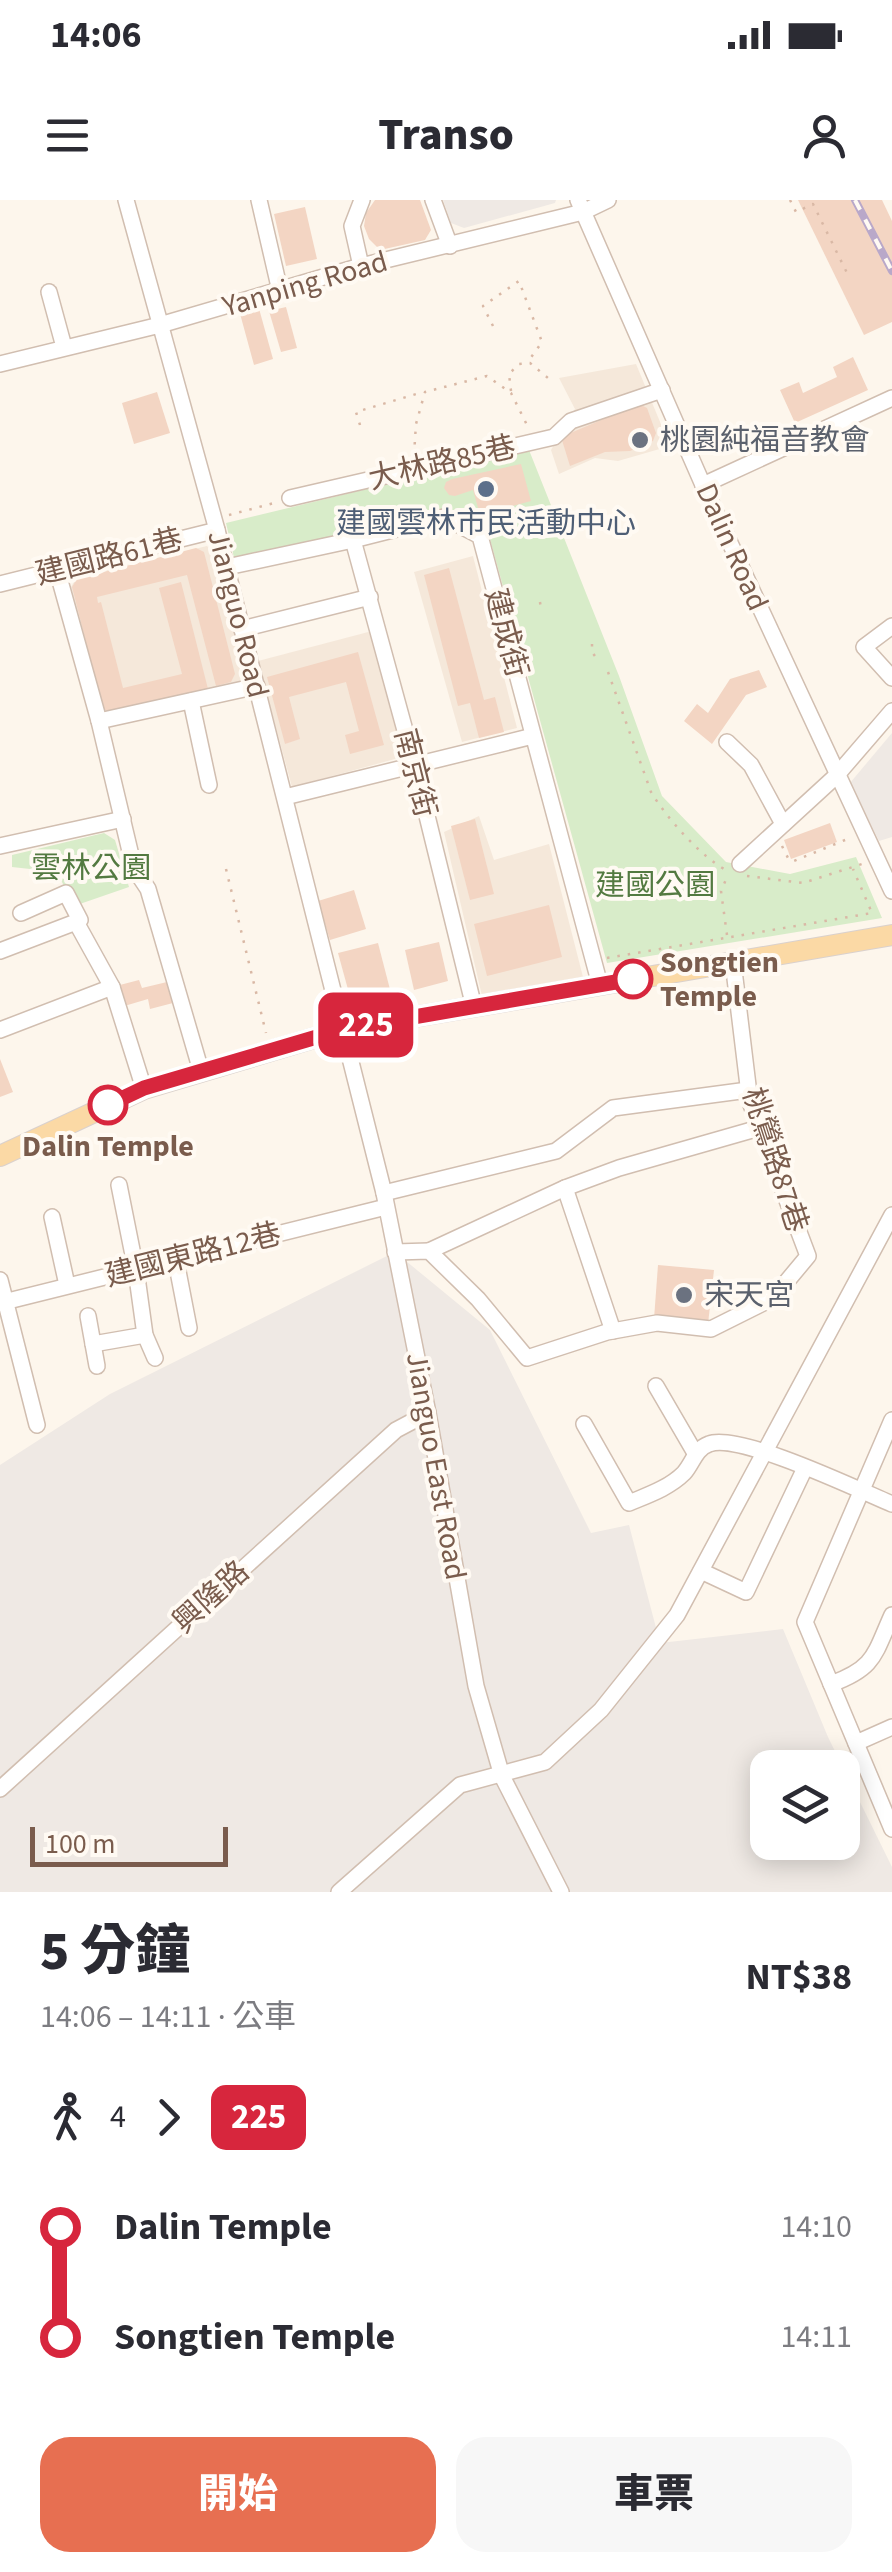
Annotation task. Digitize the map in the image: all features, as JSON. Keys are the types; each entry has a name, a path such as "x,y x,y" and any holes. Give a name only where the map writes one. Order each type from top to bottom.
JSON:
{"main road":[{"path":"0,1156 144,1088 344,1029 892,935"}],"street":[{"name":"Jianguo Road","path":"126,200 216,524 344,1029"},
{"path":"259,200 280,291"},
{"path":"362,200 352,226 362,266"},
{"path":"433,200 450,246"},
{"name":"Yanping Road","path":"0,364 160,325 608,200"},
{"name":"Dalin Road","path":"581,206 836,776 892,891"},
{"path":"49,292 64,347"},
{"name":"大林路85巷","path":"290,498 554,437 571,421 662,390"},
{"path":"704,485 892,398"},
{"name":"建成街","path":"227,567 444,516 480,536 600,985"},
{"name":"建國路61巷","path":"0,584 216,524"},
{"name":"南京街","path":"353,540 415,767 474,1007"},
{"path":"56,570 99,721 134,868 148,889 201,1071"},
{"path":"242,629 370,597"},
{"path":"892,626 864,648 892,678"},
{"path":"99,721 257,686"},
{"path":"191,701 209,785"},
{"path":"736,868 836,776 892,711"},
{"path":"285,797 533,736"},
{"path":"727,742 757,774 774,833"},
{"path":"0,846 122,819"},
{"path":"0,951 80,920 66,893 22,912"},
{"path":"76,922 112,987 144,1088"},
{"name":"桃鶯路87巷","path":"614,1331 657,1323 711,1329 773,1298 808,1256 748,1090 733,962"},
{"path":"0,1030 112,987"},
{"name":"Jianguo East Road","path":"344,1029 385,1200 428,1413 476,1686 502,1776 561,1892"},
{"name":"建國東路12巷","path":"3,1302 176,1261 556,1151 613,1108 748,1090"},
{"path":"395,1252 429,1250 619,1168 759,1128"},
{"path":"118,1184 145,1336 156,1358"},
{"path":"429,1250 478,1298 526,1358 614,1331 566,1188"},
{"path":"339,1892 460,1785 545,1762 601,1710 677,1615 892,1215"},
{"path":"52,1217 67,1286"},
{"path":"176,1261 190,1328"},
{"path":"0,1280 37,1426"},
{"path":"88,1316 97,1366"},
{"path":"93,1344 145,1336"},
{"path":"656,1386 696,1454"},
{"name":"興隆路","path":"0,1789 396,1430 428,1413"},
{"path":"892,1420 805,1622 856,1743 888,1805 892,1830"},
{"path":"584,1424 630,1503 670,1483 710,1443 732,1442 892,1504"},
{"path":"701,1571 746,1592 805,1468"},
{"path":"832,1684 860,1674 871,1661 892,1616"},
{"path":"856,1743 892,1727"}],"path":[{"path":"790,200 796,212 813,204 849,277"},
{"path":"492,326 483,306 518,281 542,342 527,363"},
{"path":"538,440 523,420 511,393 509,374 527,363 548,378"},
{"path":"360,425 356,412 487,376 511,393"},
{"path":"417,468 413,450 425,392"},
{"path":"216,524 290,498"},
{"path":"540,602 541,609"},
{"path":"592,644 597,659"},
{"path":"608,672 651,792 661,808 717,865 803,883 876,858"},
{"path":"774,833 785,856 794,862 864,832"},
{"path":"597,960 872,913 852,867"},
{"path":"728,937 723,882 736,868"},
{"path":"226,869 270,1049"}],"shaded area":[{"path":"443,200 556,200 464,228 451,223"},
{"path":"636,364 670,446 618,461 595,458 559,474 551,450 575,409 559,378"},
{"path":"207,546 214,553 245,668 243,683 113,714 100,708 71,587 77,577"},
{"path":"473,556 517,728 462,742 414,572"},
{"path":"372,631 406,756 292,787 258,661"},
{"path":"892,733 892,837 879,841 850,783"},
{"path":"479,816 494,860 549,844 583,977 482,996 444,832"},
{"path":"395,1252 490,1330 591,1533 629,1525 660,1643 783,1629 834,1750 750,1750 750,1860 860,1860 860,1802 892,1867 892,1892 0,1892 0,1465 110,1394"}],"green space":[{"name":"建國公園","path":"529,450 662,796 726,862 790,874 856,857 882,918 607,963 488,532 446,508 235,562 226,523"},
{"name":"雲林公園","path":"104,833 115,840 129,887 74,906 57,872 12,867 12,855"}],"building":[{"path":"375,200 420,200 431,230 425,240 380,250 369,239 364,226 366,213"},
{"path":"798,200 882,200 892,221 892,322 864,335"},
{"path":"305,207 317,259 286,266 274,214"},
{"path":"258,305 273,359 254,365 239,310"},
{"path":"286,307 297,348 281,352 269,311"},
{"path":"853,357 868,390 795,423 780,390 799,382 803,393 837,377 833,367"},
{"path":"157,392 170,433 134,444 122,403"},
{"path":"639,404 647,408 656,433 653,441 630,451 605,452 570,466 561,437"},
{"name":"建國雲林市民活動中心","path":"521,464 531,501 480,515 473,490 455,496 444,488 452,479"},
{"path":"196,548 204,552 235,674 231,682 216,686 187,575 97,597 98,603 101,602 123,688 182,674 159,588 181,582 208,689 112,713 103,709 72,587 77,579"},
{"path":"449,568 484,700 495,697 504,732 479,738 470,703 458,706 424,575"},
{"path":"358,652 384,745 350,754 345,735 359,731 346,682 289,697 300,739 285,744 267,677"},
{"path":"759,670 767,687 746,695 712,744 684,721 697,704 708,713 730,679"},
{"path":"475,819 494,894 470,900 451,826"},
{"path":"830,823 837,842 791,859 784,840"},
{"path":"354,890 366,929 330,940 318,901"},
{"path":"549,905 562,957 487,976 474,924"},
{"path":"439,942 448,981 414,990 405,950"},
{"path":"378,943 393,1001 364,1010 352,1004 338,953"},
{"path":"139,980 142,988 167,982 173,1003 150,1009 148,999 121,1007 116,986"},
{"path":"0,1059 13,1092 0,1097"},
{"name":"宋天宮","path":"658,1265 714,1270 708,1324 654,1319"}],"railway":[{"path":"855,200 892,271"}],"bus line":[{"name":"225","path":"108,1105 144,1088 344,1029 633,979"}],"place":[{"name":"桃園純福音教會","path":"640,440"},
{"name":"建國雲林市民活動中心","path":"486,489"},
{"name":"Songtien Temple","path":"633,979"},
{"name":"Dalin Temple","path":"108,1105"},
{"name":"宋天宮","path":"684,1295"}]}
